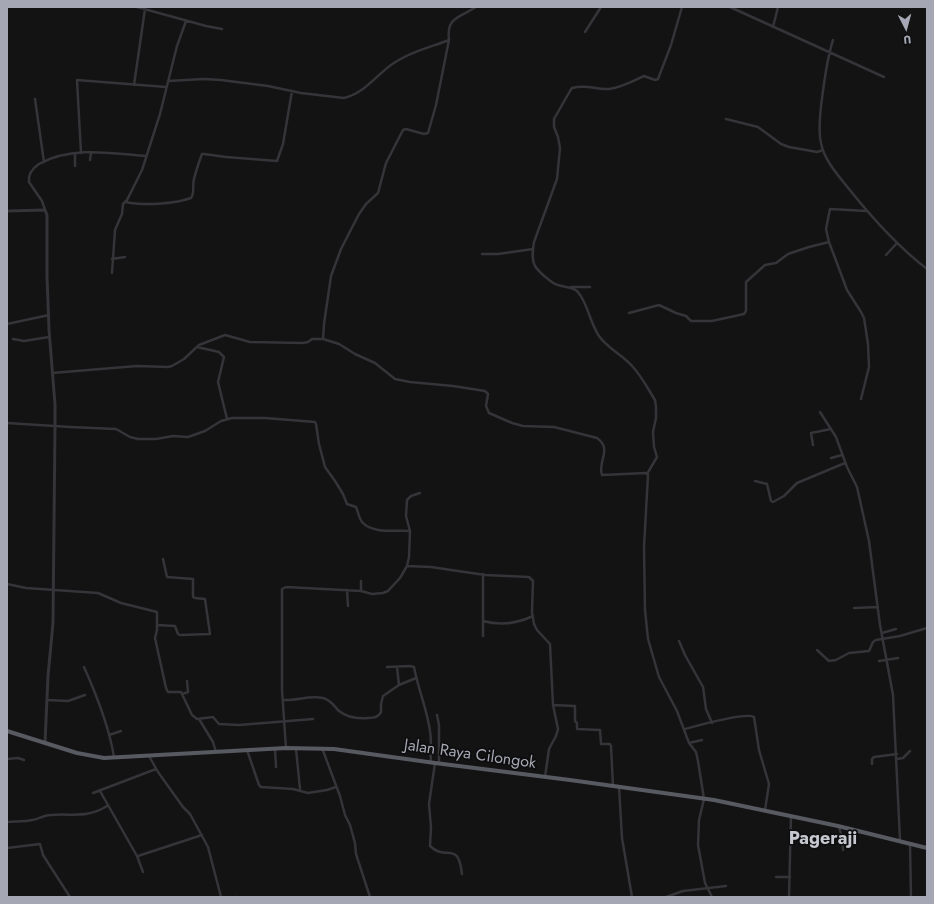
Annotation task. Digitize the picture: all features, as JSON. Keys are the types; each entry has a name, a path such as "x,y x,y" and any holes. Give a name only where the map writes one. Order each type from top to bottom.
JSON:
{"highway":[{"name":"Jalan Raya Cilongok","path":"7,731 45,744 86,755 104,758 286,748 322,748 376,754 435,763 619,786 704,799 838,826 900,840 927,848"}],"street":[{"path":"137,7 186,21 222,29"},
{"path":"324,339 324,324 331,276 341,249 359,214 366,204 378,193 386,163 403,130 406,129 424,134 428,133 436,105 449,40 448,30 452,20 476,7"},
{"path":"585,32 601,7"},
{"path":"590,287 571,287 554,284 538,271 532,257 534,242 557,179 560,148 554,127 554,119 572,88 586,86 609,89 644,76 655,80 658,78 671,45 682,7"},
{"path":"730,7 884,77"},
{"path":"773,27 778,7"},
{"path":"134,85 145,9"},
{"path":"112,273 115,230 122,214 123,204 142,170 160,114 166,87 186,21"},
{"path":"168,81 204,79 221,80 344,98 350,97 365,88 396,61 421,49 449,40"},
{"path":"833,40 829,52 825,76 820,122 820,142 823,150 837,174 867,211 905,252 927,270"},
{"path":"81,153 77,80 166,87"},
{"path":"125,202 146,205 191,198 193,195 194,180 202,154 226,158 254,158 277,161 283,144 292,91"},
{"path":"35,99 44,162"},
{"path":"726,119 758,127 781,144 788,147 817,152 823,150"},
{"path":"45,744 53,623 55,427 49,337 47,219 42,201 29,182 28,178 33,169 58,156 75,153 110,153 146,156"},
{"path":"75,153 75,166"},
{"path":"90,153 90,160"},
{"path":"861,399 869,367 864,318 862,312 848,290 829,242 826,229 830,209 867,211"},
{"path":"7,211 45,210"},
{"path":"629,313 659,305 686,316 691,322 712,321 744,314 746,313 746,282 762,268 766,265 776,263 788,254 798,250 829,242"},
{"path":"886,255 897,243"},
{"path":"482,254 498,254 533,249"},
{"path":"112,259 125,257"},
{"path":"571,287 584,301 600,337 606,345 633,366 655,400 656,418 653,432 654,447 657,457 647,474 648,482 644,547 647,635 659,677 677,711 689,743 696,752 704,799 699,820 698,845 706,888 712,897"},
{"path":"7,324 49,315"},
{"path":"52,373 137,366 168,367 184,359 197,347 221,336 227,335 250,342 303,343 312,339 324,339 339,344 375,364 395,379 485,391 488,394 486,406 489,413 512,423 522,426 554,427 597,438 604,446 601,472 602,475 647,474"},
{"path":"13,339 24,341 49,337"},
{"path":"197,347 220,352 224,357 218,382 227,419"},
{"path":"820,412 836,437 845,463 857,487 869,541 882,633 894,695 900,840"},
{"path":"7,423 55,427 116,429 134,438 156,439 173,436 188,437 205,431 221,420 227,419 265,418 315,422 325,467 336,481 347,504 356,507 361,521 368,527 374,529 410,531"},
{"path":"813,445 811,433 831,429"},
{"path":"831,458 842,455"},
{"path":"755,482 767,484 771,501 774,502 784,496 797,483 845,463"},
{"path":"286,748 283,700 282,589 286,587 346,590 361,591 372,594 388,591 397,582 407,566 409,557 410,531 406,516 407,500 411,496 420,493"},
{"path":"157,624 175,626 178,634 180,635 210,634 205,599 192,597 193,579 167,577 163,559"},
{"path":"407,566 529,577 533,581 533,616 537,630 550,644 553,705 558,729 549,749 545,777"},
{"path":"483,574 483,636"},
{"path":"361,581 361,591"},
{"path":"7,584 26,588 101,594 121,603 157,612 155,638 166,688 168,692 180,692 182,694 188,692 187,681"},
{"path":"346,590 348,606"},
{"path":"854,608 878,607"},
{"path":"483,621 495,624 509,624 525,620 533,616"},
{"path":"817,650 829,662 833,662 849,653 868,652 874,641 927,628"},
{"path":"882,633 896,629"},
{"path":"679,641 703,687 706,709 712,723"},
{"path":"879,661 898,658"},
{"path":"387,667 414,666 419,690 425,707 435,763"},
{"path":"84,667 95,692 110,734 114,757"},
{"path":"397,667 399,685"},
{"path":"283,700 323,698 332,702 339,711 349,717 376,717 381,714 382,698 399,685 416,678"},
{"path":"182,694 192,715 199,719 213,742 216,752"},
{"path":"47,700 68,700 84,695"},
{"path":"553,705 575,706 575,721 577,723 577,729 600,730 600,744 610,744 611,746 613,786"},
{"path":"437,715 439,725 429,804 431,827 430,846 441,852 456,855 460,859 462,874"},
{"path":"685,729 748,716 754,717 759,750 769,784 765,811"},
{"path":"199,719 213,717 218,724 227,725 313,719"},
{"path":"110,734 121,731"},
{"path":"689,743 702,740"},
{"path":"296,748 300,790"},
{"path":"322,748 340,796 345,815 350,825 355,843 356,854 370,897"},
{"path":"275,749 276,767"},
{"path":"247,750 261,787 300,790 308,793 336,787"},
{"path":"897,759 903,758 910,751"},
{"path":"872,764 872,759 874,757 897,754"},
{"path":"149,756 156,769 183,807 190,814 202,835 208,847 221,897"},
{"path":"7,759 18,758 24,760"},
{"path":"93,793 156,769"},
{"path":"619,786 622,838 632,897"},
{"path":"100,791 107,806 137,856 143,872"},
{"path":"7,822 33,820 41,816 49,815 91,814 107,806"},
{"path":"789,897 791,816"},
{"path":"838,826 842,837 844,850"},
{"path":"137,856 202,835"},
{"path":"910,843 911,897"},
{"path":"7,848 40,844 44,856 70,897"},
{"path":"776,877 790,877"},
{"path":"666,897 683,891 726,886"}],"district":[{"name":"Pageraji","path":"823,840"}]}
